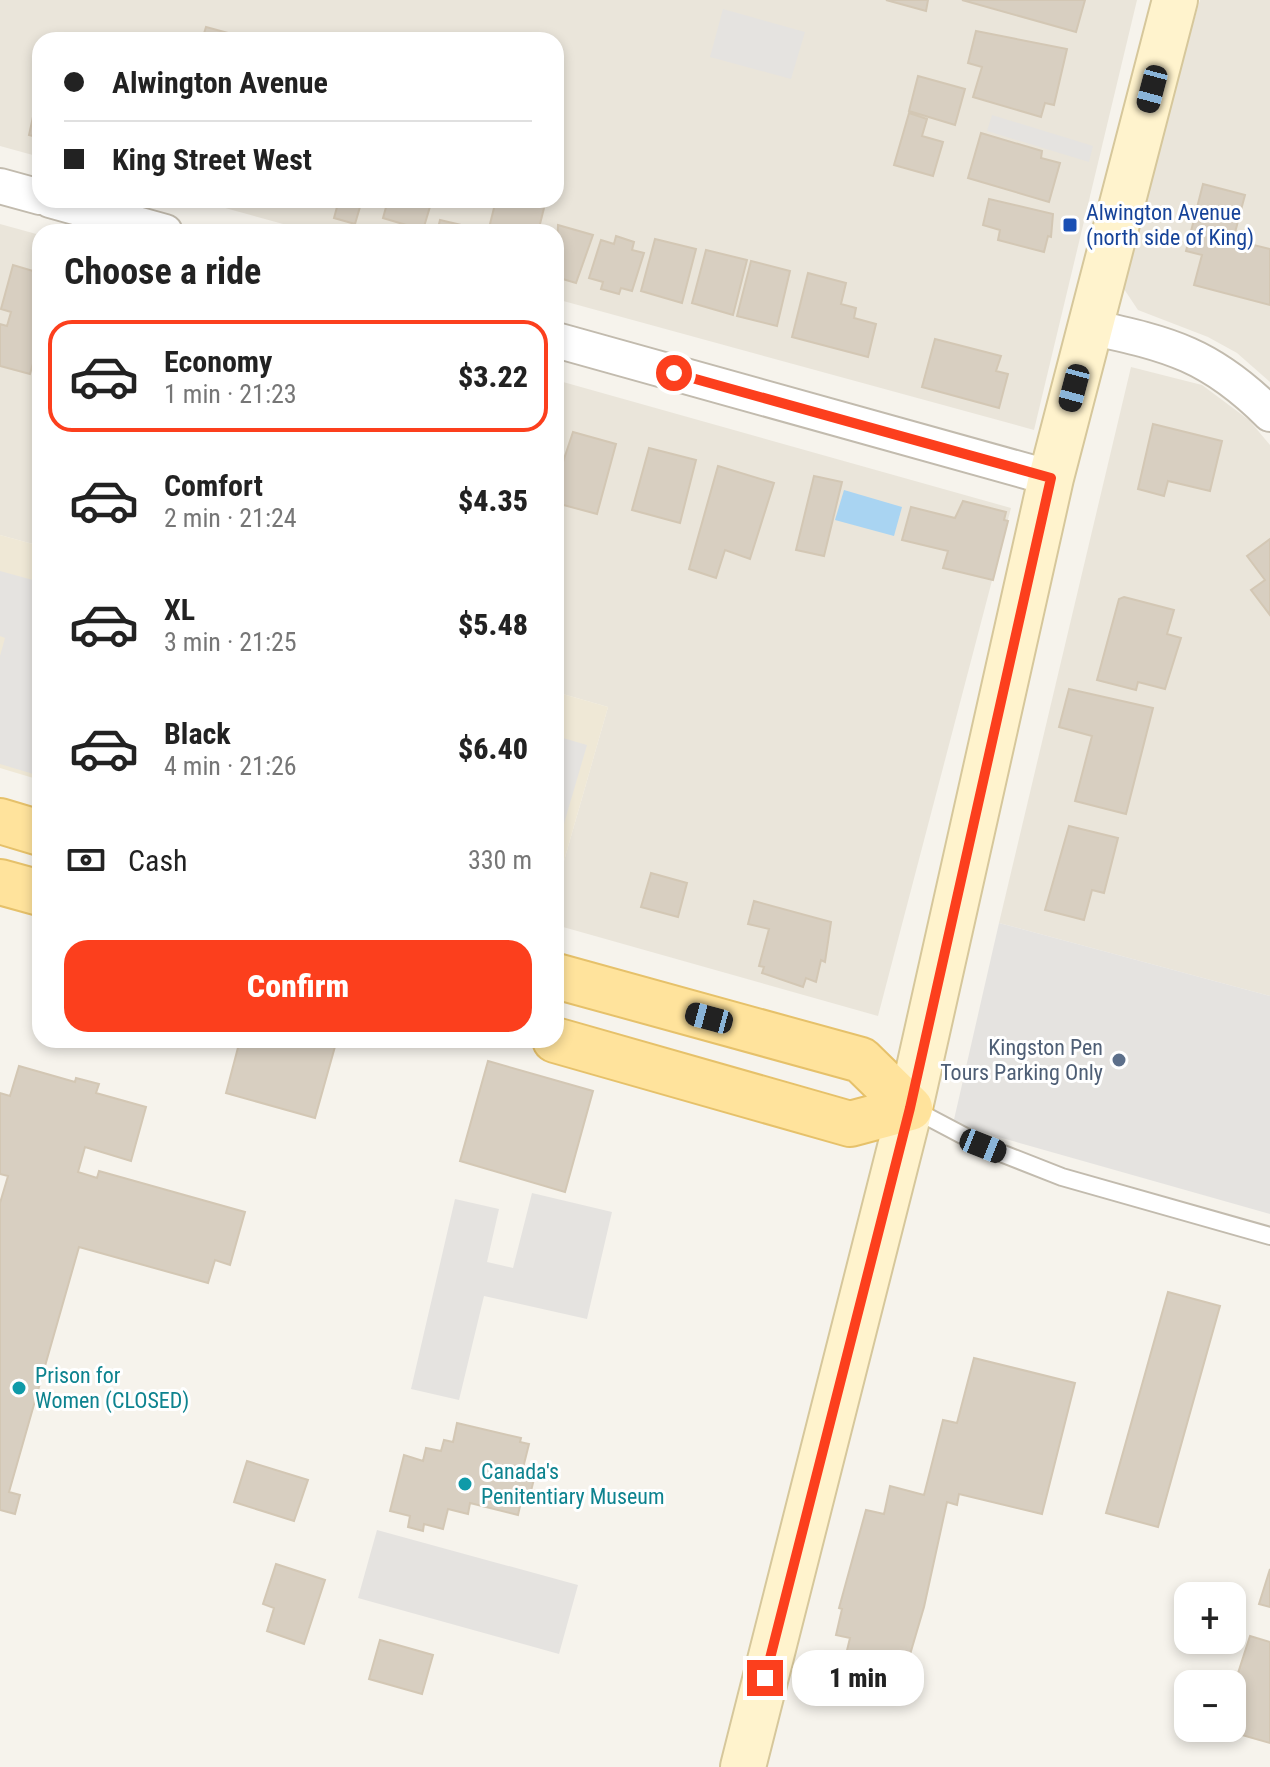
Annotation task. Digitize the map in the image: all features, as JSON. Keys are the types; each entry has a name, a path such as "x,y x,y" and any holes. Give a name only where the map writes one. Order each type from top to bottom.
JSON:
{"main road":[{"path":"743,1767 910,1108 1051,478 1175,0"},
{"path":"0,821 32,831"},
{"path":"0,882 32,891"},
{"path":"564,978 861,1060 910,1108"},
{"path":"564,1043 850,1124 910,1108"}],"street":[{"path":"0,186 32,195"},
{"path":"79,208 136,224"},
{"path":"1090,327 1173,347 1205,361 1237,381 1270,414"},
{"path":"564,342 1051,478"}],"lane":[{"path":"910,1108 983,1146 1062,1177 1270,1236"}],"shaded area":[{"path":"0,0 1137,0 1034,430 564,301 564,224 283,224 225,208 564,208 564,32 32,32 32,155 0,146"},
{"path":"1200,0 1270,0 1270,382 1237,353 1208,337 1138,310 1124,289 1125,262"},
{"path":"723,9 805,32 791,79 710,57"},
{"path":"992,115 1093,146 1089,162 987,131"},
{"path":"0,224 32,233 32,544 0,535"},
{"path":"1131,367 1202,385 1249,420 1270,445 1270,996 999,923"},
{"path":"564,382 1011,508 878,1016 564,927 564,861 608,707 564,694"},
{"path":"0,535 32,544 32,778 0,768"},
{"path":"0,571 32,580 32,774 0,764 0,656 5,638 0,636"},
{"path":"564,694 608,707 564,861"},
{"path":"564,738 587,745 564,824"},
{"name":"Kingston Pen Tours Parking Only","path":"999,923 1270,996 1270,1214 953,1124"},
{"path":"532,1193 612,1212 587,1319 484,1296 459,1400 411,1389 455,1199 499,1209 487,1262 513,1268"},
{"path":"377,1530 578,1585 559,1654 358,1598"}],"water":[{"path":"844,490 902,507 894,536 835,520"}],"building":[{"path":"886,0 928,0 926,11"},
{"path":"962,0 1085,0 1076,32"},
{"path":"206,27 224,32 204,32"},
{"path":"976,31 1067,49 1054,105 1045,103 1041,117 973,97 982,67 968,63"},
{"path":"918,76 965,89 955,125 909,111"},
{"path":"909,113 927,119 922,136 943,142 933,176 894,165"},
{"path":"981,133 1042,151 1041,158 1060,163 1049,202 968,178"},
{"path":"1203,184 1245,195 1233,240 1270,249 1270,305 1194,285 1202,255 1186,251"},
{"path":"989,199 1053,214 1051,237 1048,236 1044,252 998,240 1000,230 983,225"},
{"path":"337,208 360,208 355,224 334,218"},
{"path":"386,208 430,208 425,224 403,224 383,218"},
{"path":"494,208 544,208 540,224 490,224"},
{"path":"564,227 593,235 576,283 564,279"},
{"path":"616,236 634,242 632,250 644,253 632,291 621,288 619,294 601,289 603,282 589,278 601,240 614,244"},
{"path":"655,239 696,249 682,303 641,291"},
{"path":"706,250 747,260 733,315 692,303"},
{"path":"751,261 790,271 777,326 737,316"},
{"path":"13,265 32,271 30,374 0,366 0,324 7,326 11,312 1,309"},
{"path":"808,273 846,283 841,304 856,308 854,318 876,324 868,357 792,337"},
{"path":"935,339 1001,356 996,371 1008,374 999,408 922,387"},
{"path":"1153,424 1222,441 1210,491 1168,481 1164,496 1138,489"},
{"path":"573,432 616,444 597,514 564,505 564,459"},
{"path":"649,448 696,460 680,523 632,510"},
{"path":"718,466 774,483 750,559 725,550 716,578 689,569"},
{"path":"814,476 842,482 824,556 796,550"},
{"path":"963,501 1006,512 1004,520 1008,521 993,580 943,568 948,551 902,540 911,507 955,518"},
{"path":"1270,539 1270,615 1251,590 1265,580 1247,556"},
{"path":"1124,597 1174,610 1167,634 1181,638 1165,689 1138,682 1136,690 1097,680 1119,599"},
{"path":"1069,689 1153,708 1126,814 1075,801 1092,736 1059,727"},
{"path":"1069,826 1118,838 1104,893 1092,890 1084,920 1045,910"},
{"path":"651,873 687,883 678,917 641,907"},
{"path":"754,901 831,922 825,962 821,960 816,982 806,978 803,987 762,973 764,967 759,966 769,929 748,924"},
{"path":"238,1048 335,1048 315,1118 226,1093"},
{"path":"488,1061 593,1091 565,1192 460,1161"},
{"name":"Prison for Women (CLOSED)","path":"19,1066 75,1082 76,1078 99,1084 96,1093 146,1107 131,1161 85,1147 78,1172 97,1178 99,1171 245,1212 230,1265 215,1260 208,1283 79,1247 9,1492 20,1495 15,1514 0,1510 0,1203 8,1176 0,1174 0,1093 10,1096"},
{"path":"1168,1292 1220,1306 1158,1527 1106,1513"},
{"path":"974,1358 1075,1383 1042,1514 959,1494 957,1505 947,1502 924,1607 901,1685 842,1671 850,1638 836,1635 842,1609 839,1608 866,1510 884,1514 890,1486 924,1495 943,1420 957,1423"},
{"name":"Canada's Penitentiary Museum","path":"457,1423 521,1438 520,1442 529,1444 523,1468 536,1471 529,1499 522,1497 518,1515 470,1503 468,1514 448,1509 443,1529 424,1524 423,1531 408,1527 410,1516 390,1511 404,1455 423,1461 426,1448 441,1451 444,1440 453,1442"},
{"path":"247,1461 308,1480 294,1521 234,1502"},
{"path":"276,1564 325,1580 304,1644 267,1631 274,1608 263,1604"},
{"path":"1270,1569 1270,1607 1259,1604"},
{"path":"1250,1636 1270,1642 1270,1743 1246,1736 1246,1670 1239,1670"},
{"path":"380,1640 433,1655 422,1694 369,1679"}],"place":[{"name":"Alwington Avenue (north side of King)","path":"1070,225"},
{"name":"Kingston Pen Tours Parking Only","path":"1119,1060"},
{"name":"Prison for Women (CLOSED)","path":"19,1388"},
{"name":"Canada's Penitentiary Museum","path":"465,1484"}],"route":[{"path":"674,373 1051,478 910,1108 765,1678"}]}
